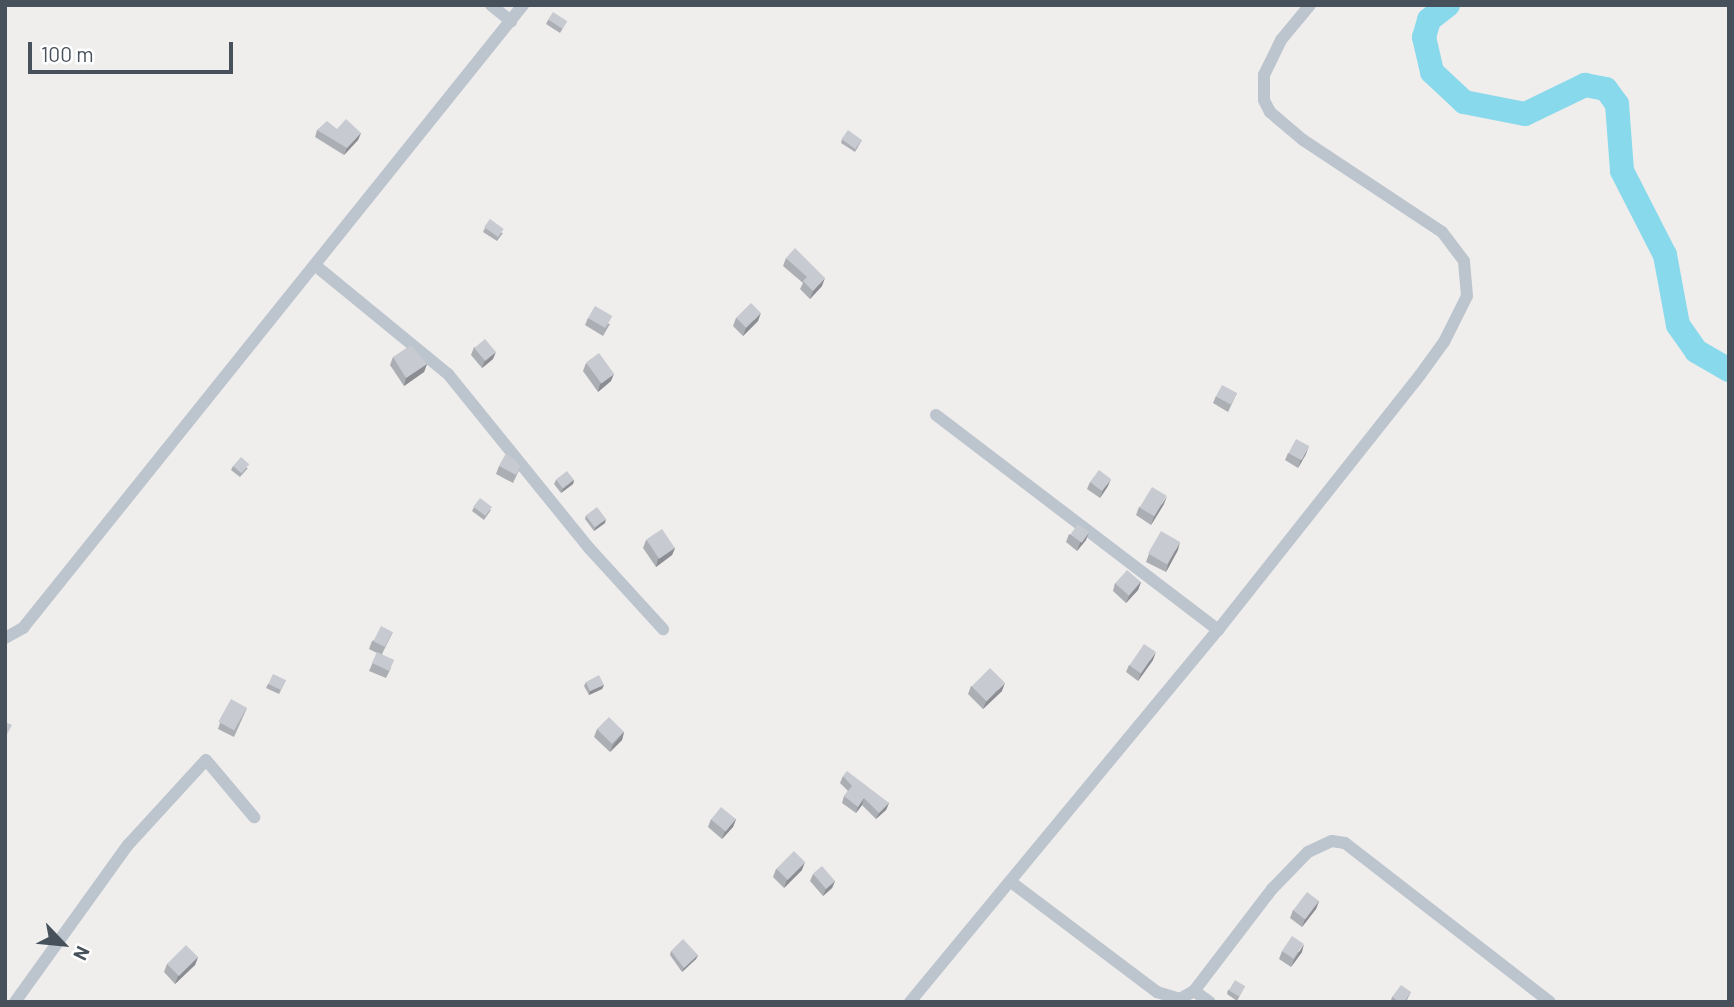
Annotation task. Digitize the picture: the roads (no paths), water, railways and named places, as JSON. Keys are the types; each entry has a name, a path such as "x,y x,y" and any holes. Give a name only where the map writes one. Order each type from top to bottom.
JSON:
{"street":[{"path":"491,5 510,21"},
{"path":"5,638 23,628 66,569 316,266 411,139 523,5"},
{"path":"910,1002 1217,631 1420,375 1451,331 1467,296 1464,261 1442,232 1293,132 1264,100 1264,75 1271,59 1310,5"},
{"path":"316,266 456,383 581,538 663,629"},
{"path":"936,415 1217,631"},
{"path":"15,1002 128,845 206,760 254,817"},
{"path":"1011,882 1157,992 1180,999 1194,991 1272,889 1308,852 1332,841 1360,853 1550,1002"},
{"path":"1194,991 1210,1002"}],"waterway":[{"path":"1448,5 1429,20 1424,37 1432,72 1464,102 1525,114 1585,85 1606,89 1617,104 1622,171 1665,255 1678,325 1696,351 1729,370"}]}
